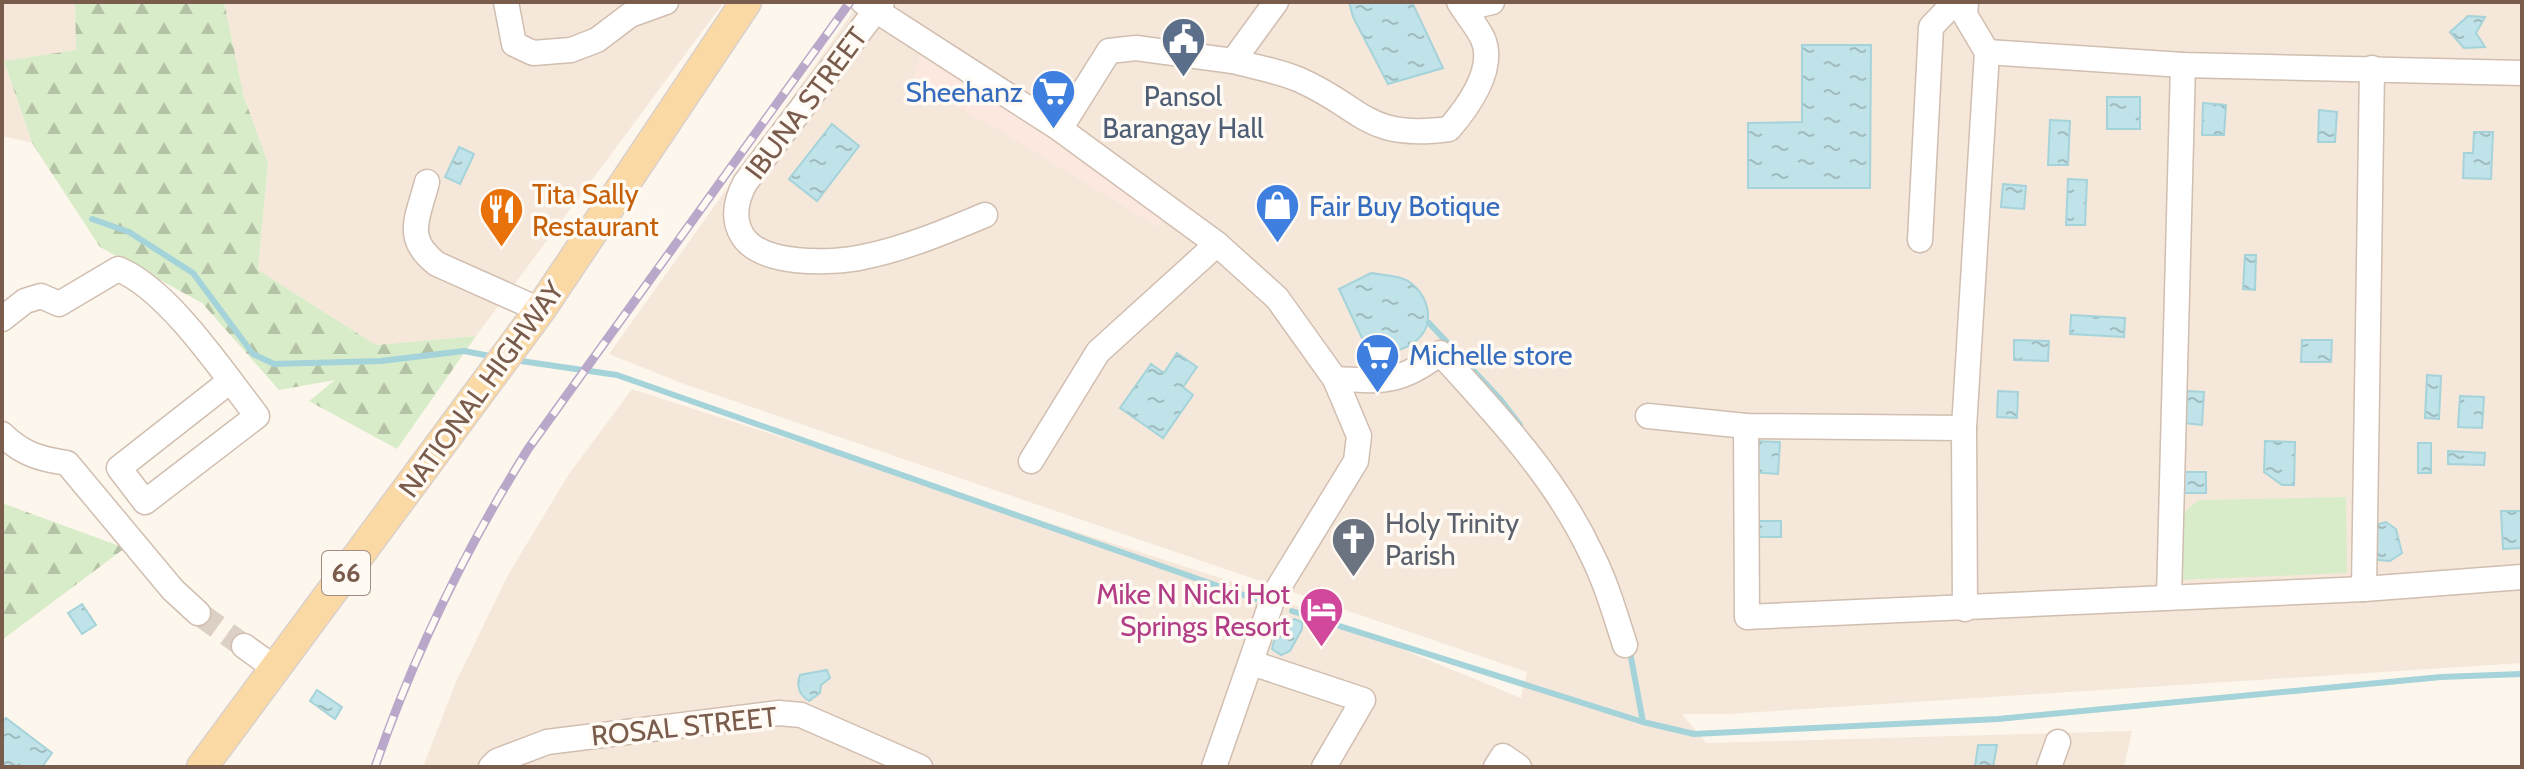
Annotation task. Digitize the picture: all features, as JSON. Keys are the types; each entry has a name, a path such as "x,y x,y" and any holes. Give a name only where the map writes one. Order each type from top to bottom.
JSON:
{"main road":[{"name":"NATIONAL HIGHWAY","path":"202,767 540,310 746,2"}],"street":[{"path":"506,2 514,44 533,53 571,50 597,40 630,15 666,2"},
{"path":"1233,61 1276,2"},
{"path":"1060,129 1109,51 1136,48 1233,61 1299,79 1378,127 1418,133 1449,129 1466,109 1480,82 1483,62 1483,39 1461,6 1492,2"},
{"path":"1920,240 1931,27 1955,2"},
{"path":"1965,609 1964,428 1987,52 1965,15 1966,2"},
{"path":"874,5 1060,129 1217,244 1277,298 1335,379 1359,436 1356,461 1274,595 1214,767"},
{"name":"IBUNA STREET","path":"874,5 745,183 736,203 742,235 749,245 771,258 861,258 985,215"},
{"path":"1987,52 2183,65 2522,73"},
{"path":"2169,597 2183,65"},
{"path":"2364,589 2372,68"},
{"path":"427,182 415,236 423,253 437,264 540,310"},
{"path":"1031,461 1098,352 1217,244"},
{"path":"2,319 25,301 41,296 59,304 118,269 138,277 159,296 230,381 257,416 145,502 119,468 230,381"},
{"path":"1335,379 1388,381 1420,368 1440,353 1492,409 1570,515 1591,553 1625,645"},
{"path":"1648,416 1746,426 1964,428"},
{"path":"1746,426 1747,617 2364,589 2522,577"},
{"path":"2,434 19,451 40,459 67,463 173,590 198,613"},
{"path":"244,646 276,669"},
{"path":"1252,663 1363,700 1324,767"},
{"name":"ROSAL STREET","path":"491,767 497,761 547,742 779,713 801,715 912,765"},
{"path":"2049,767 2058,742"},
{"path":"1496,767 1503,756 1519,767"}],"shaded area":[{"path":"2,2 75,2 76,50 4,62 32,143 2,136"},
{"path":"224,2 724,2 476,336 376,345 258,270 268,163 244,97"},
{"path":"860,2 2522,2 2522,663 1728,714 1682,714 1706,743 2132,731 2124,767 423,767 456,682 508,575 569,474 632,389 1258,590 1521,698 1527,672 684,384 609,354"},
{"path":"920,56 1168,211 1158,227 996,128 913,82"}],"green space":[{"path":"75,2 224,2 244,97 268,163 258,270 376,345 476,336 397,449 309,401 335,380 279,390 202,303 100,247 32,143 4,61 76,50"},
{"path":"2346,497 2347,573 2177,580 2180,516 2199,500"},
{"path":"2,503 125,548 2,640"}],"water":[{"path":"1349,2 1412,2 1443,68 1388,84 1353,17"},
{"path":"2468,16 2485,17 2476,33 2485,47 2464,48 2450,32"},
{"path":"1802,45 1871,45 1870,188 1748,188 1748,123 1802,122"},
{"path":"2107,97 2140,97 2140,129 2107,129"},
{"path":"2203,103 2226,105 2224,135 2202,135"},
{"path":"2319,110 2337,112 2335,142 2318,142"},
{"path":"2050,120 2070,121 2068,165 2048,165"},
{"path":"832,124 859,146 817,201 789,179"},
{"path":"2474,132 2493,132 2491,179 2463,178 2464,153 2473,153"},
{"path":"459,147 474,154 460,184 445,177"},
{"path":"2068,179 2087,180 2085,225 2066,225"},
{"path":"2003,184 2026,186 2024,209 2001,207"},
{"path":"2245,255 2256,255 2255,290 2243,289"},
{"path":"1371,273 1408,281 1421,293 1428,317 1424,332 1413,343 1371,357 1339,289"},
{"path":"2071,315 2125,318 2124,337 2070,334"},
{"path":"2014,340 2049,341 2048,361 2014,360"},
{"path":"2302,340 2332,340 2331,362 2301,362"},
{"path":"1177,353 1197,367 1183,387 1193,395 1163,438 1120,408 1151,364 1164,373"},
{"path":"2427,375 2441,376 2439,419 2425,418"},
{"path":"1998,391 2018,392 2017,418 1997,417"},
{"path":"2187,391 2204,392 2202,425 2184,423"},
{"path":"2460,396 2484,397 2482,428 2458,427"},
{"path":"1752,441 1780,442 1778,474 1750,472"},
{"path":"2265,441 2295,442 2294,485 2282,485 2264,472"},
{"path":"2418,443 2431,443 2431,473 2418,473"},
{"path":"2448,451 2485,453 2484,465 2448,464"},
{"path":"2184,472 2206,472 2206,493 2184,493"},
{"path":"2501,511 2522,511 2522,548 2503,549"},
{"path":"1747,521 1781,521 1781,537 1747,537"},
{"path":"2386,522 2396,529 2402,553 2390,561 2378,560 2373,549 2375,525"},
{"path":"82,604 96,625 82,634 68,613"},
{"path":"1294,619 1302,622 1302,629 1290,651 1281,655 1272,649 1275,639 1282,628"},
{"path":"827,670 830,678 821,685 820,693 809,701 799,690 800,675"},
{"path":"317,690 342,707 335,719 310,701"},
{"path":"6,718 52,753 42,767 2,767 2,723"},
{"path":"1978,745 1997,745 1993,767 1975,767"}],"waterway":[{"path":"92,219 129,232 193,273 253,354 274,364 381,361 464,351 495,357"},
{"path":"1429,323 1520,425"},
{"path":"514,360 617,375 1255,599"},
{"path":"1292,611 1643,722 1694,734 1998,719 2441,677 2522,674"},
{"path":"1629,647 1643,722"}],"tunnel":[{"path":"198,613 244,646"}],"railway":[{"path":"375,767 406,684 442,604 483,525 528,449 850,2"}],"place":[{"name":"Pansol Barangay Hall","path":"1183,78"},
{"name":"Sheehanz","path":"1054,131"},
{"name":"Fair Buy Botique","path":"1278,245"},
{"name":"Tita Sally Restaurant","path":"501,249"},
{"name":"Michelle store","path":"1378,394"},
{"name":"Holy Trinity Parish","path":"1354,578"},
{"name":"Mike N Nicki Hot Springs Resort","path":"1321,649"}]}
